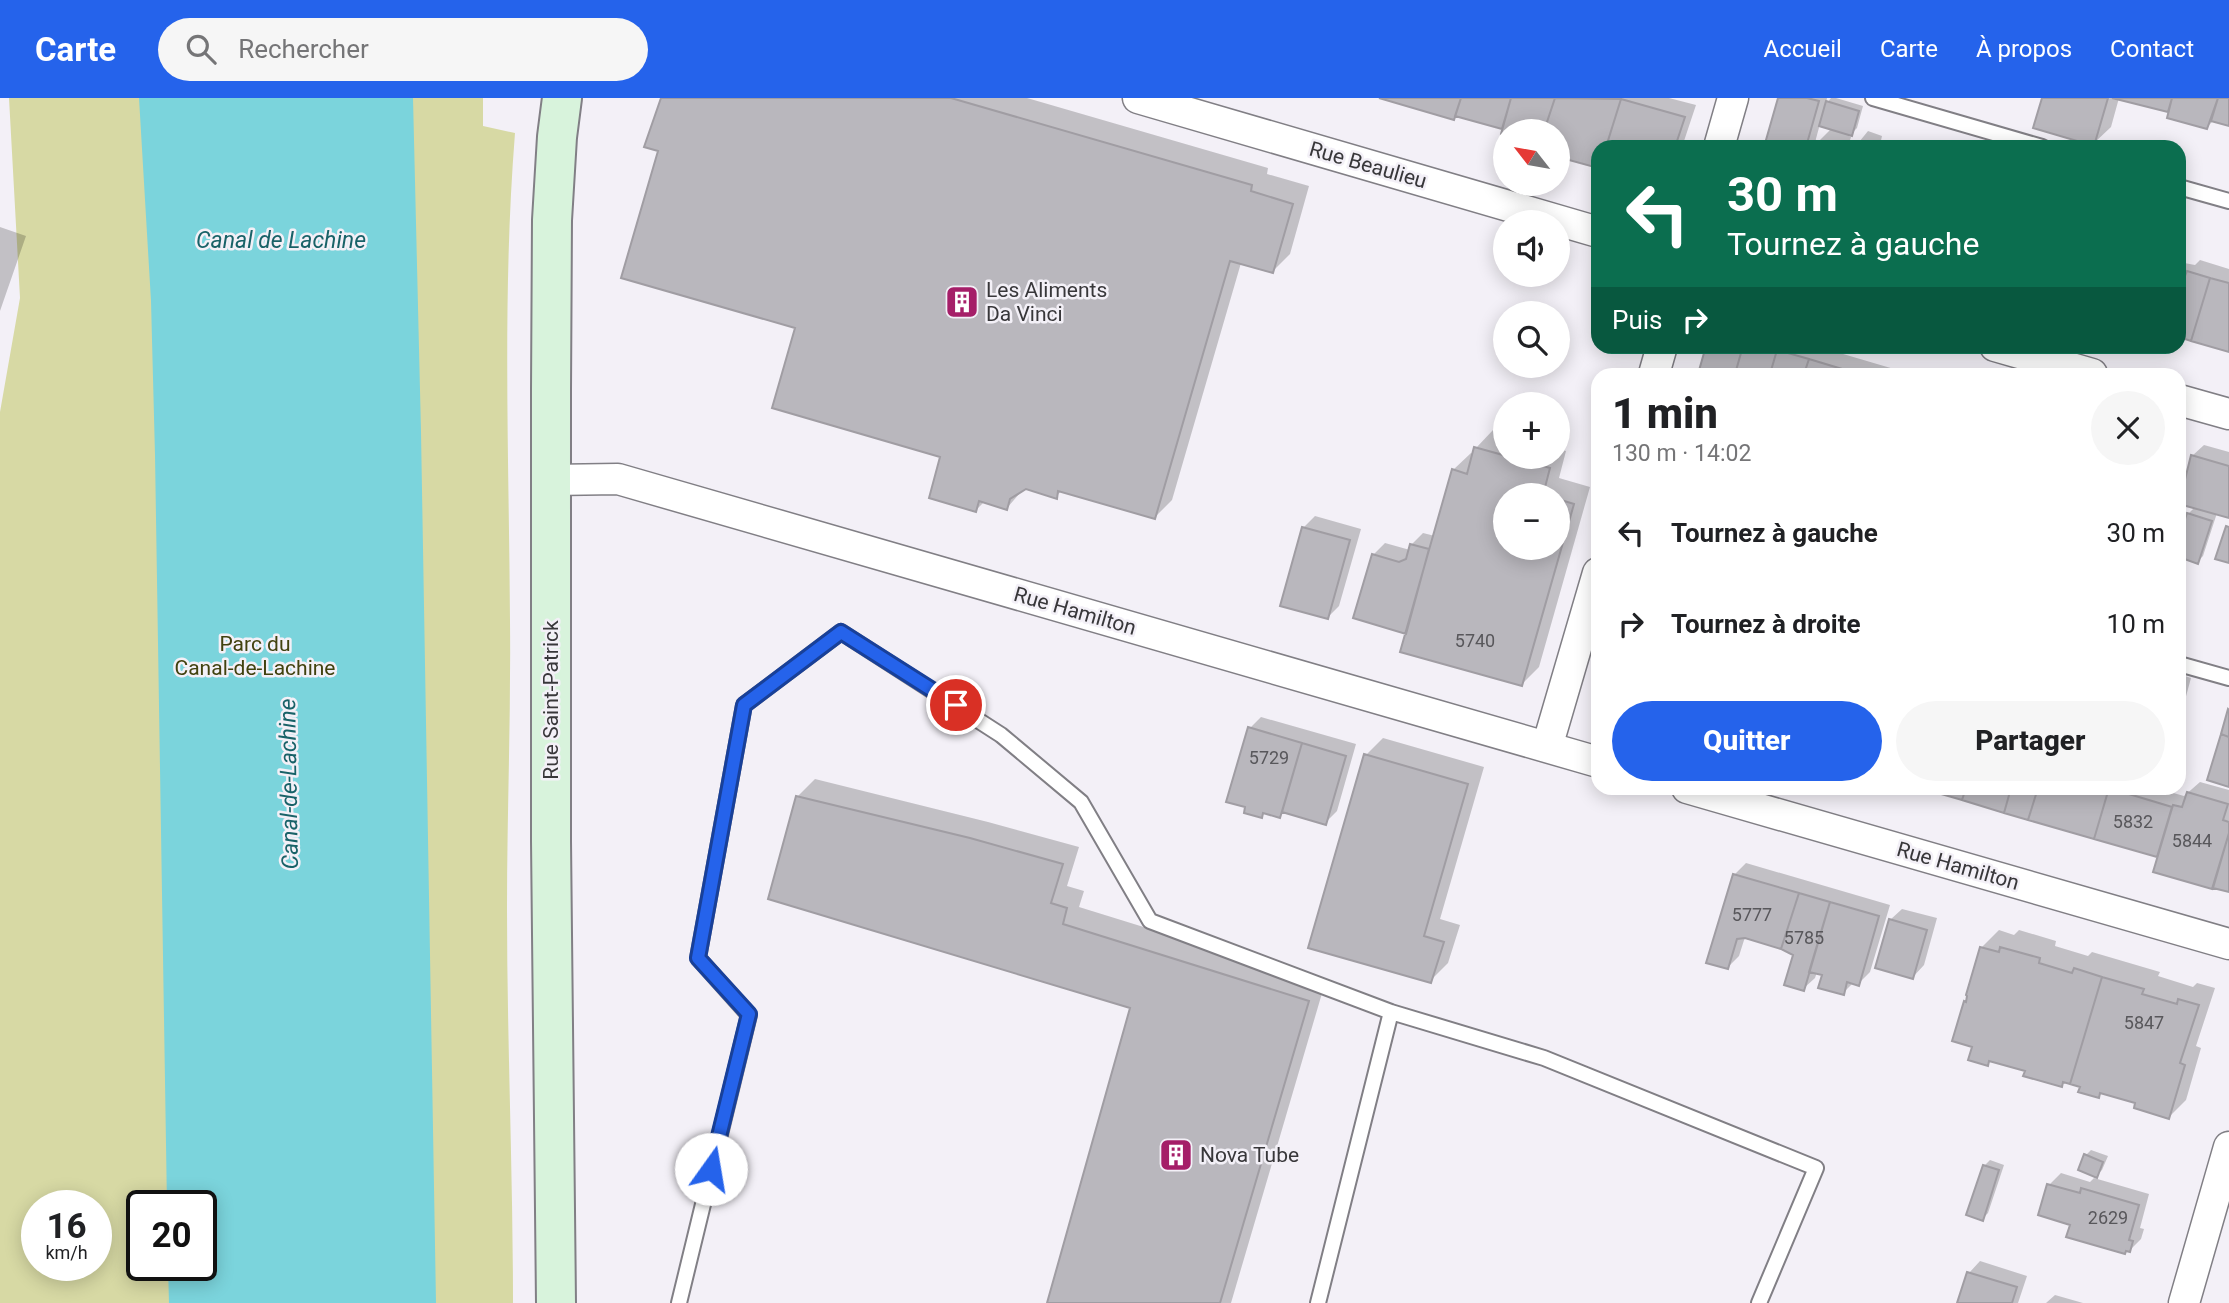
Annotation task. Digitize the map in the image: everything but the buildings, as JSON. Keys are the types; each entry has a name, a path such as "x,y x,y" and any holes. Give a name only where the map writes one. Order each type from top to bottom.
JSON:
{"main road":[{"name":"Rue Saint-Patrick","path":"556,1303 551,854 552,220 562,98"}],"street":[{"name":"Rue Beaulieu","path":"1138,98 1591,230"},
{"path":"1721,140 1733,98"},
{"path":"2023,354 2071,368"},
{"path":"2186,402 2228,412"},
{"name":"Rue Hamilton","path":"551,480 618,479 1591,760"},
{"path":"1547,747 1591,597"},
{"name":"Rue Hamilton","path":"1712,795 2229,944"},
{"path":"2184,1303 2229,1146"}],"lane":[{"path":"1873,98 2018,140"},
{"path":"2186,189 2229,201"},
{"path":"679,1303 749,1014 698,958 744,705 841,632 1002,735 1081,802 1150,921 1391,1012 1544,1058 1816,1168 1759,1303"},
{"path":"2186,666 2229,678"},
{"path":"1318,1303 1391,1012"}],"green space":[{"name":"Parc du Canal-de-Lachine","path":"9,98 483,98 483,126 515,133 507,377 510,657 507,958 513,1303 0,1303 0,412 20,298"}],"water":[{"name":"Canal de Lachine","path":"139,98 413,98 436,1303 169,1303 168,1281 217,1281 217,1190 167,1190 151,301"}],"place":[{"name":"Les Aliments Da Vinci","path":"962,302"},
{"name":"Nova Tube","path":"1176,1155"}],"route":[{"path":"711,1169 749,1014 698,958 744,705 841,632 956,705"}],"water label":[{"name":"Canal-de-Lachine","path":"289,784"}]}
